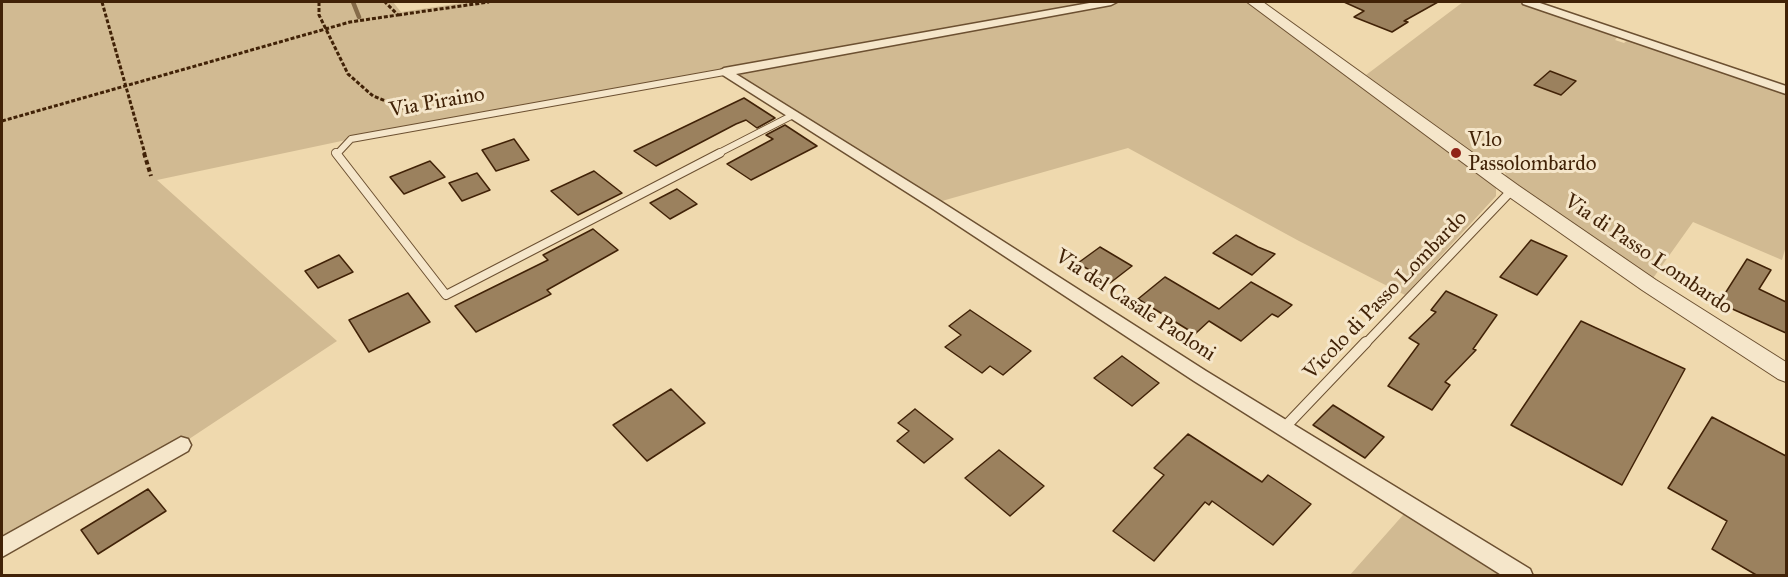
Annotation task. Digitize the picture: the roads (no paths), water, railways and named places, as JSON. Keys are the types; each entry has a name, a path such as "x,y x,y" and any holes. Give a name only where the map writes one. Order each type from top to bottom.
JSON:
{"street":[{"name":"Via Piraino","path":"724,72 1111,2"},
{"name":"Via di Passo Lombardo","path":"1254,2 1512,190 1649,285 1786,373"},
{"path":"1527,2 1786,90"},
{"name":"Via del Casale Paoloni","path":"724,72 1200,376 1522,576"},
{"path":"2,548 180,445"}],"lane":[{"name":"Via Piraino","path":"724,72 351,139 336,153 446,295 793,115"},
{"name":"Vicolo di Passo Lombardo","path":"1285,427 1512,190"}],"waterway":[{"path":"353,2 359,17"}],"place":[{"name":"V.lo Passolombardo","path":"1456,153"}]}
